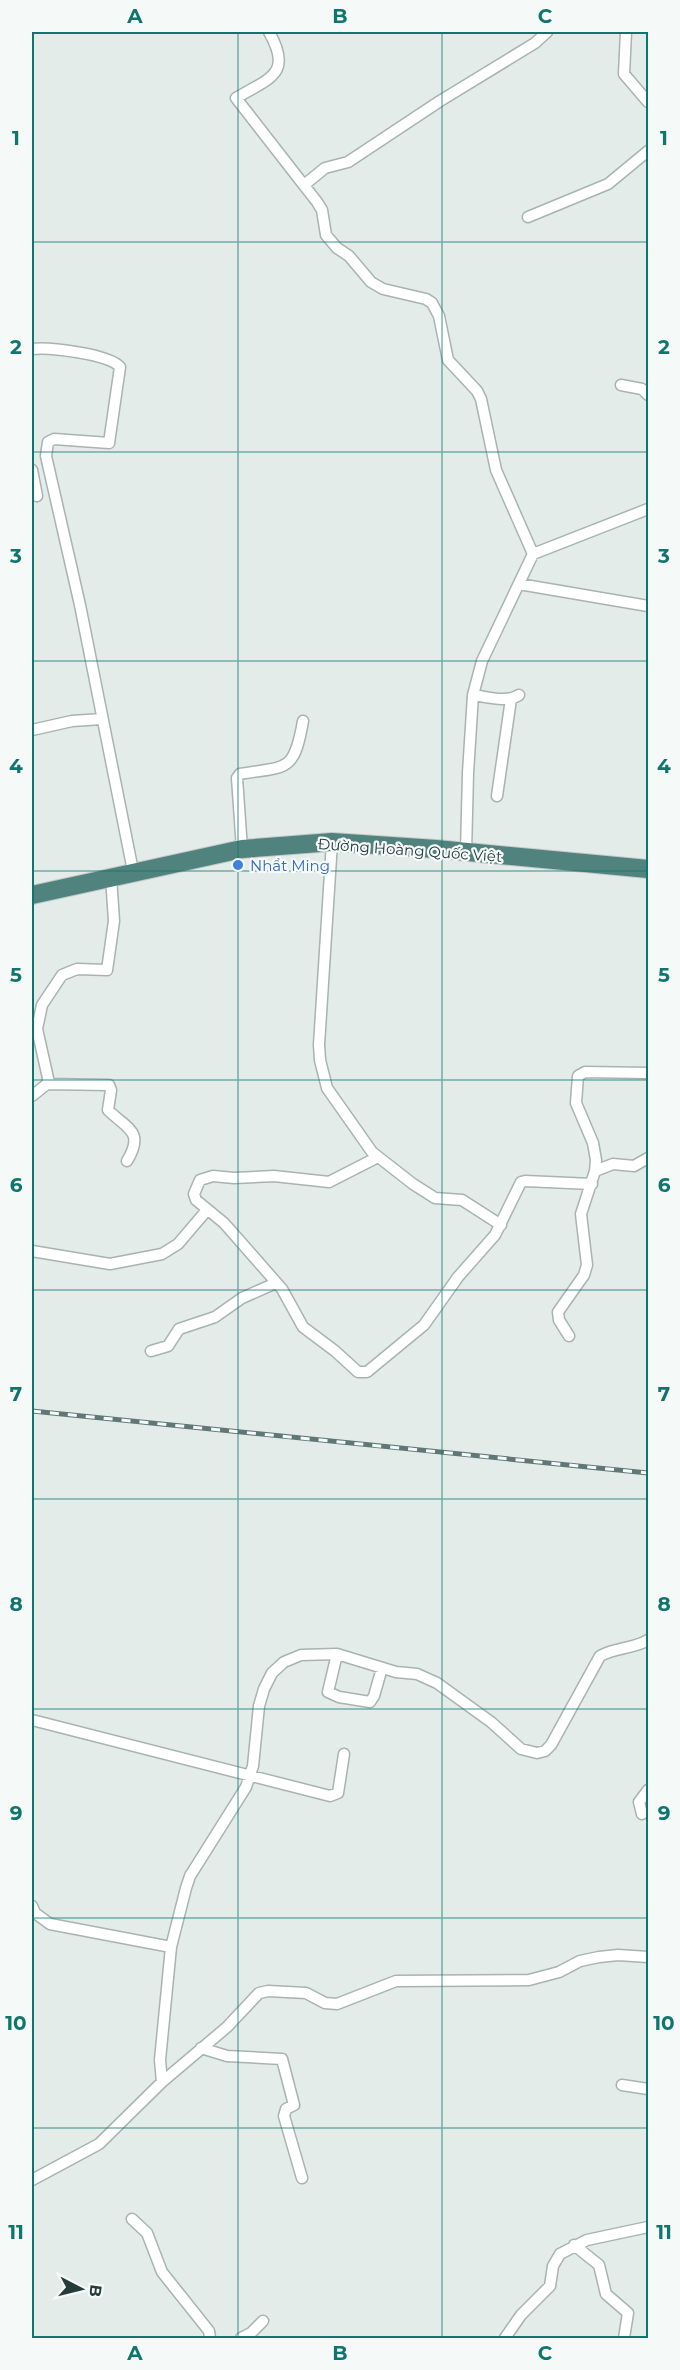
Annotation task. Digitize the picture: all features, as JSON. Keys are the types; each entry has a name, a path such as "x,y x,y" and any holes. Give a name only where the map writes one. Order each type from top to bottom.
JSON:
{"highway":[{"name":"Đường Hoàng Quốc Việt","path":"32,895 133,871 242,849 332,842 466,852 648,870"}],"street":[{"path":"269,32 279,49 279,64 276,71 271,78 236,98 320,205 326,235 337,248 349,256 371,282 383,289 426,299 436,309 448,360 477,391 481,399 496,470 533,554"},
{"path":"304,185 325,168 348,162 440,101 535,43 547,32"},
{"path":"626,32 624,74 648,102"},
{"path":"528,217 609,184 648,151"},
{"path":"32,349 47,348 84,354 114,362 120,367 109,443 54,439 48,442 46,456 80,604 133,871"},
{"path":"621,385 642,389 648,395"},
{"path":"32,470 34,497 53,492"},
{"path":"466,852 473,695 482,661 533,554 648,509"},
{"path":"519,584 648,606"},
{"path":"473,695 515,697 498,796"},
{"path":"32,730 72,721 102,719"},
{"path":"242,849 237,778 240,774 265,771 287,764 294,757 299,745 303,721"},
{"path":"332,842 320,1060 322,1075 334,1099 378,1157 412,1184 435,1198 462,1200 501,1225"},
{"path":"47,1084 48,1077 37,1029 38,1016 42,1005 62,975 77,969 107,970 114,921 111,877"},
{"path":"569,1336 559,1320 558,1312 584,1275 587,1255 581,1214 592,1184 596,1160 593,1143 576,1103 578,1076 585,1072 648,1073"},
{"path":"32,1096 47,1084 109,1084 111,1090 108,1110 130,1129 135,1138 134,1150 127,1161"},
{"path":"378,1157 329,1182 274,1176 206,1177 196,1186 194,1194 196,1200 224,1223 276,1283 303,1327 358,1372 367,1372 424,1325 458,1277 489,1243 501,1225 521,1182 592,1184"},
{"path":"595,1171 613,1164 633,1166 648,1158"},
{"path":"32,1251 110,1264 162,1254 178,1244 207,1210"},
{"path":"151,1351 168,1346 179,1329 214,1317 242,1298 276,1283"},
{"path":"162,2082 160,2060 171,1947 190,1876 251,1776 259,1706 272,1673 284,1662 301,1654 337,1654 382,1668 427,1677 491,1722 521,1749 537,1753 551,1745 600,1656 607,1652 639,1645 648,1640"},
{"path":"337,1654 329,1689 330,1695 370,1702 382,1668"},
{"path":"32,1720 334,1796 338,1793 345,1754"},
{"path":"642,1814 639,1802 648,1790"},
{"path":"32,1906 35,1913 50,1924 171,1947"},
{"path":"32,2180 99,2144 162,2082 227,2027 259,1993 268,1991 306,1994 331,2005 403,1980 495,1982 529,1980 559,1972 580,1961 599,1957 648,1956"},
{"path":"201,2048 227,2056 282,2059 294,2105 286,2109 284,2116 302,2178"},
{"path":"622,2085 648,2089"},
{"path":"132,2219 145,2229 158,2265 209,2331 210,2338"},
{"path":"505,2338 521,2315 550,2286 556,2260 574,2245 600,2236 648,2227"},
{"path":"574,2245 599,2265 606,2294 628,2313 624,2338"},
{"path":"241,2338 263,2321"}],"railway":[{"path":"32,1411 648,1473"}],"place":[{"name":"Nhẩt Ming","path":"238,865"}]}
